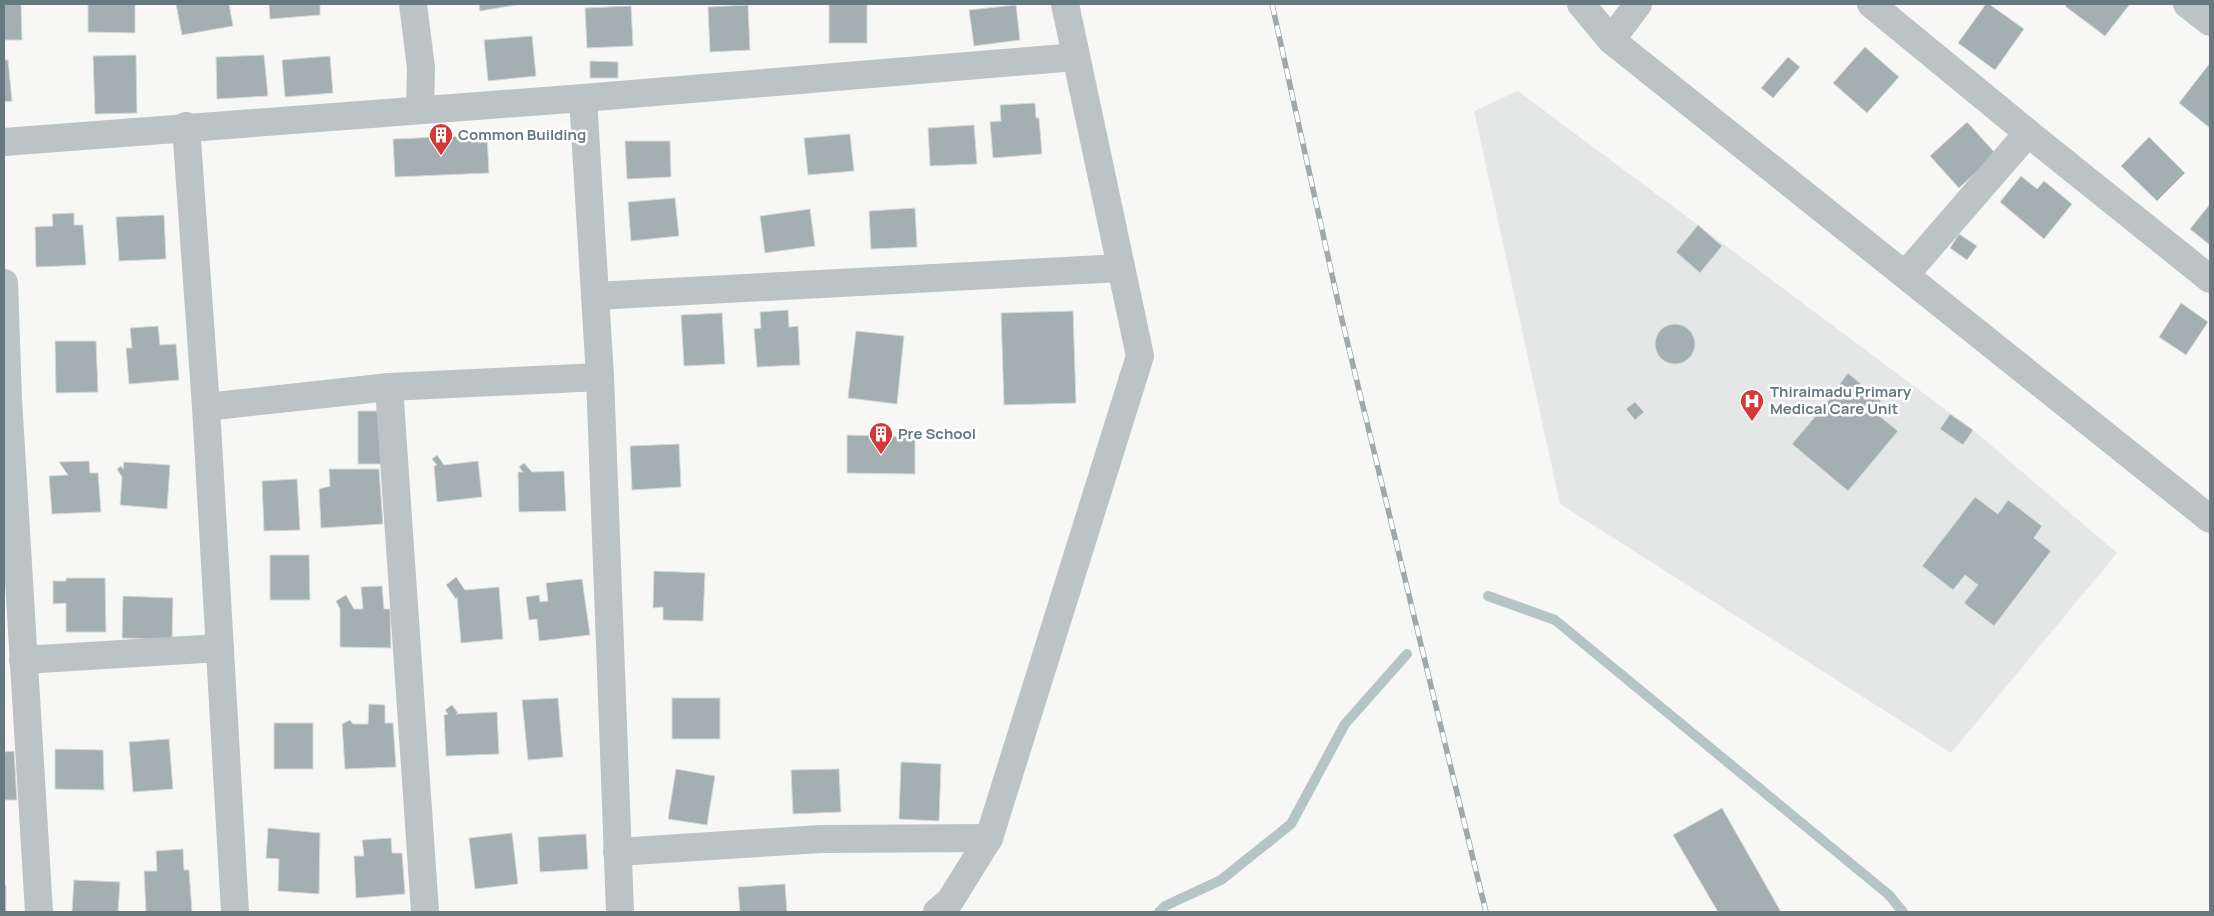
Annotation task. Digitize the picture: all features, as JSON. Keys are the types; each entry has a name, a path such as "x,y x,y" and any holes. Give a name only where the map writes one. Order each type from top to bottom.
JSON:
{"street":[{"path":"413,4 421,68 420,109"},
{"path":"946,909 989,838 1140,356 1065,4"},
{"path":"1581,4 1611,40 2210,519"},
{"path":"1611,40 1638,4"},
{"path":"1871,4 2028,134 2210,279"},
{"path":"2188,4 2210,22"},
{"path":"4,142 186,126 583,98 1076,57"},
{"path":"583,98 600,377 620,912"},
{"path":"186,126 206,407 235,912"},
{"path":"1905,275 2028,134"},
{"path":"595,296 1121,268"},
{"path":"4,283 8,399 39,912"},
{"path":"206,407 389,387 600,377"},
{"path":"389,387 425,912"},
{"path":"23,660 220,648"},
{"path":"617,852 822,839 989,838"}],"shaded area":[{"name":"Thiraimadu Primary Medical Care Unit","path":"1518,91 1973,430 2117,553 1951,753 1560,504 1474,111"}],"building":[{"path":"4,4 21,4 22,40 4,40"},
{"path":"88,4 135,4 135,33 88,32"},
{"path":"176,4 229,4 233,26 182,35"},
{"path":"269,4 320,4 320,15 270,19"},
{"path":"479,4 521,4 480,11"},
{"path":"829,4 867,4 867,43 829,43"},
{"path":"1986,4 1989,4 2024,29 1995,70 1958,43"},
{"path":"2067,4 2130,4 2105,36 2065,6"},
{"path":"748,5 750,50 710,52 708,7"},
{"path":"1016,5 1020,40 974,46 969,10"},
{"path":"631,6 633,46 587,48 585,8"},
{"path":"532,36 536,76 488,81 484,40"},
{"path":"1865,47 1899,77 1867,113 1833,83"},
{"path":"136,55 137,113 95,114 93,56"},
{"path":"264,55 268,96 217,99 216,57"},
{"path":"330,56 333,93 285,97 282,60"},
{"path":"1788,57 1800,67 1773,98 1761,88"},
{"path":"4,60 8,60 12,101 4,102"},
{"path":"590,61 618,62 618,78 590,78"},
{"path":"2210,63 2210,128 2179,103"},
{"path":"1035,103 1036,118 1039,118 1042,154 993,158 990,122 1001,121 1000,105"},
{"path":"1967,122 1996,154 1959,188 1930,156"},
{"path":"974,125 977,164 930,166 928,128"},
{"path":"850,134 854,171 808,175 804,138"},
{"name":"Common Building","path":"487,135 489,173 395,177 393,139"},
{"path":"2149,137 2185,173 2157,201 2121,166"},
{"path":"625,141 670,141 671,177 627,179"},
{"path":"2021,176 2037,189 2044,181 2072,204 2044,239 2000,202"},
{"path":"675,198 679,236 631,241 628,202"},
{"path":"2210,204 2210,245 2190,229"},
{"path":"915,208 917,247 871,249 869,211"},
{"path":"810,209 815,246 765,253 760,216"},
{"path":"74,213 74,225 83,225 86,265 36,267 35,227 53,226 52,214"},
{"path":"164,215 166,259 119,261 116,217"},
{"path":"1698,225 1722,246 1700,273 1676,252"},
{"path":"1959,234 1977,246 1967,260 1950,248"},
{"path":"2181,303 2208,322 2186,355 2159,337"},
{"path":"788,310 789,327 798,326 800,365 757,367 754,329 761,328 760,312"},
{"path":"1073,311 1076,403 1004,405 1001,313"},
{"path":"722,313 725,364 684,366 681,315"},
{"path":"1679,324 1686,327 1692,333 1695,344 1694,352 1686,361 1679,364 1671,364 1664,361 1656,352 1655,340 1658,333 1667,325"},
{"path":"158,326 160,345 176,344 179,380 129,384 126,348 132,348 130,328"},
{"path":"856,331 904,336 897,404 848,398"},
{"path":"55,341 96,341 98,392 56,393"},
{"path":"1848,373 1881,401 1873,411 1898,431 1848,491 1792,444 1833,395"},
{"path":"1635,402 1644,412 1635,420 1626,409"},
{"path":"358,411 386,411 387,464 358,464"},
{"path":"1950,414 1973,430 1963,445 1940,429"},
{"name":"Pre School","path":"847,435 915,437 915,474 847,473"},
{"path":"679,444 681,487 632,490 630,446"},
{"path":"437,455 444,465 478,461 482,497 437,502 434,466 437,465 432,459"},
{"path":"89,461 90,473 98,473 101,512 52,514 49,476 68,475 59,462"},
{"path":"124,462 170,465 167,509 120,505 122,477 117,469 121,466 123,469"},
{"path":"524,463 532,472 564,471 566,511 519,512 518,472 523,472 519,467"},
{"path":"329,469 379,469 383,524 321,528 319,489 330,486"},
{"path":"297,479 300,530 264,531 262,481"},
{"path":"1975,497 1998,514 2008,500 2042,526 2034,538 2051,551 1994,626 1964,603 1978,585 1965,575 1953,590 1922,566"},
{"path":"270,555 309,555 310,600 270,600"},
{"path":"654,571 705,573 703,621 663,620 663,607 653,608"},
{"path":"456,577 465,590 499,587 503,639 461,643 457,597 456,599 446,585"},
{"path":"66,578 105,578 106,632 66,632 66,603 53,604 53,581 66,581"},
{"path":"582,579 590,635 539,641 537,619 529,620 526,597 539,595 540,602 548,601 546,583"},
{"path":"382,586 384,609 390,609 391,648 340,647 340,609 336,601 346,595 354,609 363,609 361,587"},
{"path":"123,596 173,598 172,640 122,638"},
{"path":"558,698 563,757 528,760 522,700"},
{"path":"672,698 720,698 720,739 672,739"},
{"path":"369,704 385,705 385,723 393,723 396,767 345,769 342,724 350,720 353,724 368,724"},
{"path":"452,705 458,713 456,714 497,712 499,754 446,756 444,715 448,714 445,710"},
{"path":"274,723 313,723 313,769 274,769"},
{"path":"169,739 173,789 133,792 129,742"},
{"path":"55,749 103,750 104,790 55,789"},
{"path":"14,751 17,800 4,800 4,752"},
{"path":"901,762 941,764 939,821 899,819"},
{"path":"676,769 715,776 707,825 668,819"},
{"path":"839,769 841,812 793,814 791,770"},
{"path":"1722,808 1781,912 1718,912 1673,835"},
{"path":"268,828 320,833 319,894 278,891 279,859 266,858"},
{"path":"512,833 518,884 475,889 469,838"},
{"path":"586,834 588,869 540,872 538,837"},
{"path":"391,838 392,853 402,853 405,894 356,898 354,856 364,856 362,840"},
{"path":"183,849 184,870 189,870 192,912 146,912 144,871 157,871 156,851"},
{"path":"74,880 120,882 118,912 72,912"},
{"path":"785,884 787,912 740,912 738,887"},
{"path":"4,885 6,885 6,912 4,912"}],"waterway":[{"path":"1488,596 1555,620 1889,895 1903,912"},
{"path":"1159,912 1165,906 1221,880 1291,824 1345,724 1407,654"}],"railway":[{"path":"1272,4 1342,320 1486,912"}],"place":[{"name":"Common Building","path":"441,156"},
{"name":"Thiraimadu Primary Medical Care Unit","path":"1752,422"},
{"name":"Pre School","path":"881,455"}]}
